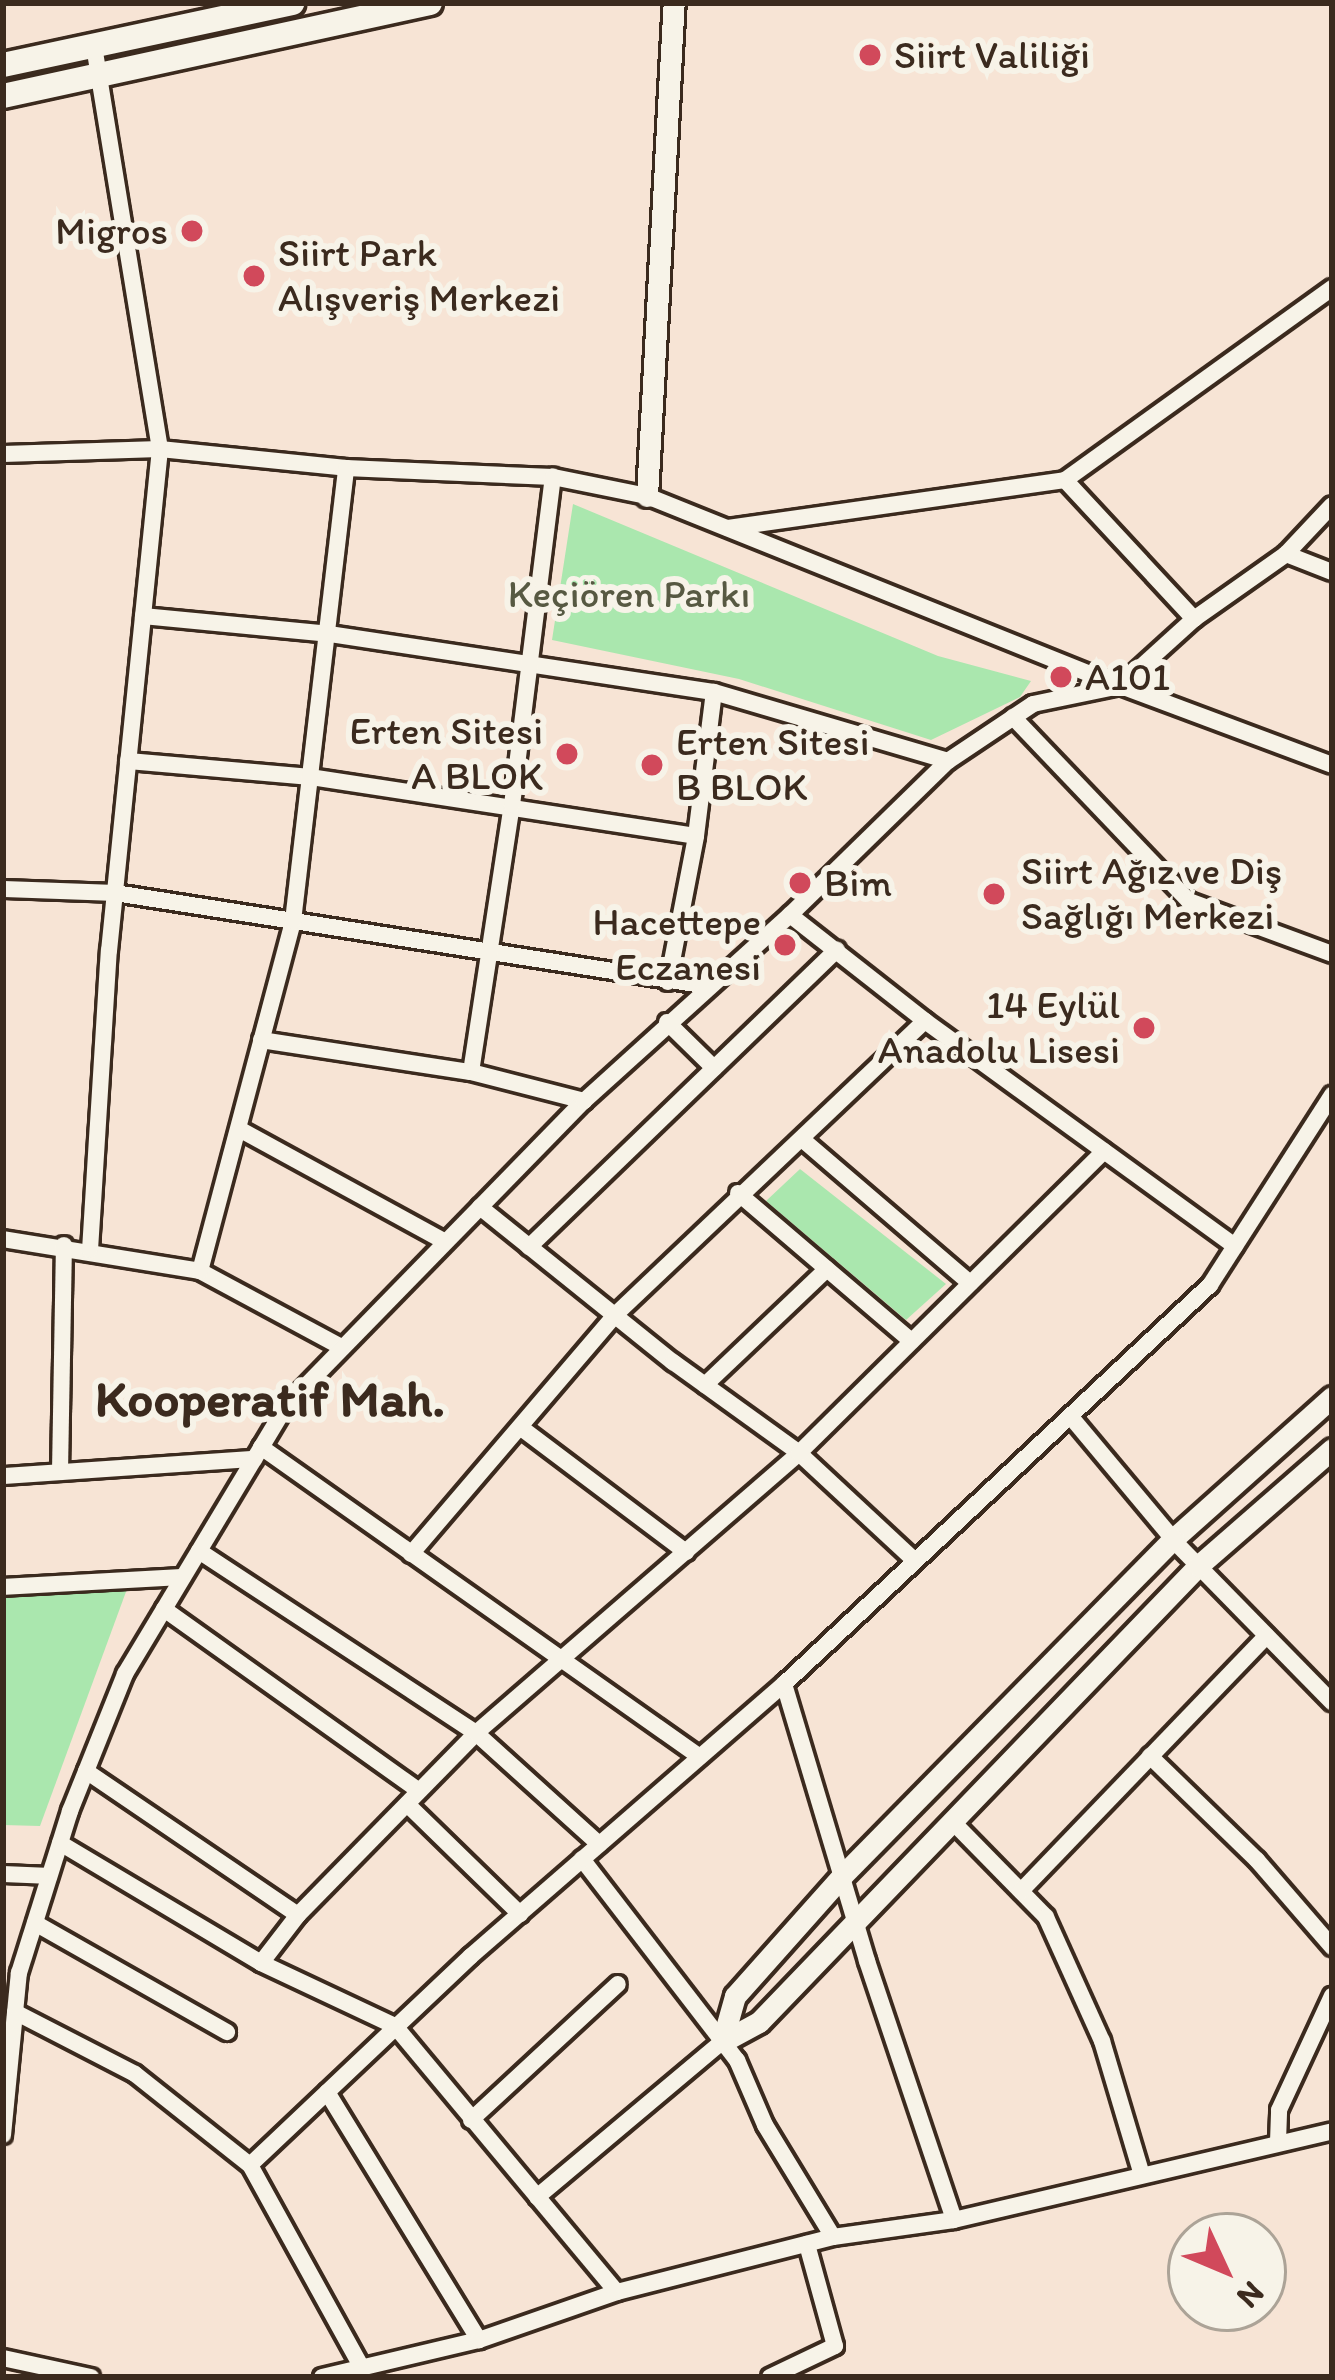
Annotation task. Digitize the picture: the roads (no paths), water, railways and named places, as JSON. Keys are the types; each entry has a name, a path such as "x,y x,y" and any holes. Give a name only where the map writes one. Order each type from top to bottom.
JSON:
{"main road":[{"path":"3,65 292,3"},
{"path":"3,96 430,3"}],"street":[{"path":"647,496 674,3"},
{"path":"89,1250 115,893 160,449 94,46"},
{"path":"727,528 1065,480 1332,288"},
{"path":"3,454 160,449 346,468 553,477 647,496 1120,686 1332,765"},
{"path":"200,1270 293,921 346,468"},
{"path":"471,1072 512,805 553,477"},
{"path":"1065,480 1194,619"},
{"path":"3,2135 10,2024 19,1973 86,1771 124,1674 286,1406 584,1100 790,914 947,761 1033,704 1120,686 1194,619 1286,554 1332,505"},
{"path":"1286,554 1332,572"},
{"path":"143,616 330,634 714,692 947,761"},
{"path":"668,982 696,836 714,692"},
{"path":"1013,717 1189,902 1332,954"},
{"path":"128,761 311,777 696,836"},
{"path":"3,889 115,893 708,986"},
{"path":"790,914 925,1021 1235,1246"},
{"path":"529,1247 837,950"},
{"path":"410,1554 615,1316 738,1193 803,1140 925,1021"},
{"path":"667,1022 714,1068"},
{"path":"262,1040 471,1072 584,1100"},
{"path":"250,2165 520,1913 784,1684 1210,1285 1329,1106"},
{"path":"241,1130 444,1241"},
{"path":"803,1140 970,1283"},
{"path":"261,1963 298,1916 476,1733 799,1453 1104,1151"},
{"path":"738,1193 911,1341"},
{"path":"480,1207 615,1316 799,1453 914,1560"},
{"path":"3,1239 200,1270 341,1347"},
{"path":"60,1472 64,1245"},
{"path":"705,1385 827,1269"},
{"path":"722,2042 735,1996 842,1876 1173,1539 1332,1397"},
{"path":"1071,1417 1173,1539 1332,1702"},
{"path":"520,1427 686,1552"},
{"path":"537,2197 722,2042 759,2022 1198,1566 1332,1449"},
{"path":"3,1476 257,1453 700,1757"},
{"path":"199,1551 476,1733 599,1844"},
{"path":"3,1587 183,1576"},
{"path":"164,1609 413,1797 520,1913"},
{"path":"1021,1891 1266,1636"},
{"path":"784,1684 856,1924 954,2220"},
{"path":"1150,1756 1256,1860 1332,1947"},
{"path":"86,1771 298,1916"},
{"path":"952,1821 1046,1917 1102,2041 1142,2175"},
{"path":"60,1843 261,1963 395,2026 616,2292"},
{"path":"582,1859 722,2042 833,2237"},
{"path":"3,1874 49,1876"},
{"path":"35,1923 227,2032"},
{"path":"471,2120 618,1984"},
{"path":"1278,2142 1279,2110 1332,1996"},
{"path":"10,2024 135,2074 250,2165 362,2366"},
{"path":"327,2092 479,2340"},
{"path":"322,2377 479,2340 616,2292 833,2237 954,2220 1332,2131"},
{"path":"770,2377 835,2346 807,2244"},
{"path":"3,2358 91,2377"}],"place":[{"name":"Siirt Valiliği","path":"870,55"},
{"name":"Migros","path":"192,231"},
{"name":"Siirt Park Alışveriş Merkezi","path":"254,276"},
{"name":"A101","path":"1061,677"},
{"name":"Erten Sitesi A BLOK","path":"567,754"},
{"name":"Erten Sitesi B BLOK","path":"652,765"},
{"name":"Bim","path":"800,883"},
{"name":"Siirt Ağız ve Diş Sağlığı Merkezi","path":"994,894"},
{"name":"Hacettepe Eczanesi","path":"785,945"},
{"name":"14 Eylül Anadolu Lisesi","path":"1144,1028"}],"district":[{"name":"Kooperatif Mah.","path":"270,1399"}],"park label":[{"name":"Keçiören Parkı","path":"629,594"}]}
